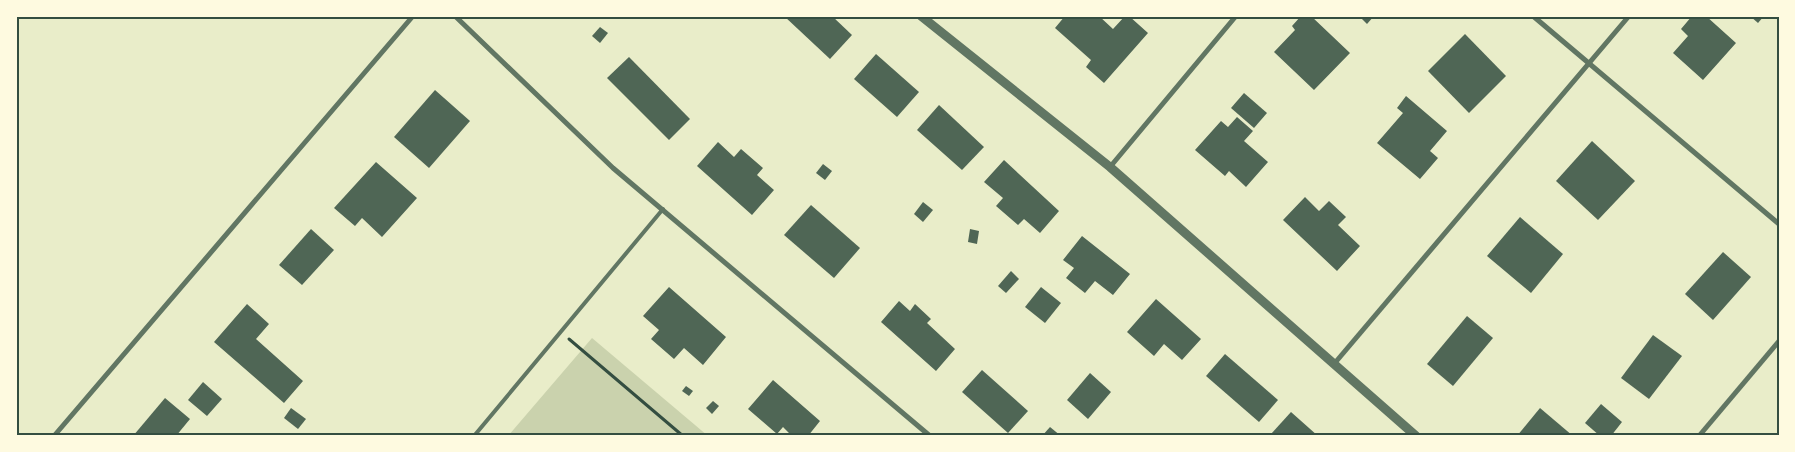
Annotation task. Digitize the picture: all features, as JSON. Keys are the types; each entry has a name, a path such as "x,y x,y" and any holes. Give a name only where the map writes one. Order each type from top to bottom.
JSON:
{"street":[{"path":"54,436 413,16"},
{"path":"455,16 613,168 930,436"},
{"path":"921,16 1110,167 1416,436"},
{"path":"1110,167 1236,16"},
{"path":"1533,16 1779,224"},
{"path":"1334,364 1629,16"},
{"path":"1699,436 1779,341"}],"lane":[{"path":"474,436 663,209"}],"path":[{"path":"560,333 683,436"}],"green space":[{"path":"592,338 708,436 508,436"}],"building":[{"path":"784,16 832,16 852,35 830,59"},
{"path":"1065,16 1099,16 1113,29 1125,16 1129,16 1148,33 1104,83 1086,67 1091,60 1055,28"},
{"path":"1301,16 1311,16 1350,53 1314,90 1274,52 1295,30 1292,26"},
{"path":"1359,16 1374,16 1367,24"},
{"path":"1692,16 1706,16 1736,43 1703,80 1673,53 1688,36 1681,29"},
{"path":"1750,16 1764,16 1758,23"},
{"path":"600,27 608,33 600,43 592,36"},
{"path":"1465,34 1506,76 1469,113 1428,71"},
{"path":"876,54 919,92 897,117 854,79"},
{"path":"629,57 690,119 669,140 607,78"},
{"path":"435,90 470,121 429,168 394,137"},
{"path":"1244,93 1267,113 1254,128 1231,108"},
{"path":"1406,96 1447,131 1430,151 1438,158 1420,179 1377,143 1403,113 1397,108"},
{"path":"939,105 984,147 962,170 917,130"},
{"path":"1237,117 1253,131 1244,141 1268,162 1246,187 1229,171 1225,176 1195,150 1221,121 1228,127"},
{"path":"1592,141 1635,181 1598,220 1556,181"},
{"path":"718,142 734,157 741,149 763,168 757,175 774,190 752,215 697,166"},
{"path":"1004,160 1059,211 1040,233 1024,219 1018,225 996,206 1003,198 984,182"},
{"path":"376,162 417,198 382,237 362,218 355,226 334,208"},
{"path":"823,164 832,171 825,180 816,173"},
{"path":"1305,197 1319,211 1329,201 1346,217 1338,225 1360,246 1337,271 1283,220"},
{"path":"923,202 933,210 923,222 914,214"},
{"path":"811,205 860,248 834,278 784,235"},
{"path":"1520,217 1563,254 1531,293 1487,256"},
{"path":"311,229 334,250 302,285 279,265"},
{"path":"970,229 979,231 977,244 968,242"},
{"path":"1082,236 1130,274 1113,295 1095,281 1085,293 1066,278 1074,268 1063,260"},
{"path":"1723,252 1751,277 1713,320 1685,294"},
{"path":"1011,271 1019,279 1006,293 998,286"},
{"path":"669,287 726,337 703,365 684,348 674,359 651,339 659,330 643,316"},
{"path":"1041,287 1061,303 1045,323 1025,307"},
{"path":"1156,299 1201,339 1182,360 1164,344 1154,356 1127,332"},
{"path":"899,301 910,311 915,304 931,319 927,323 955,349 936,371 881,322"},
{"path":"247,304 269,324 256,339 303,381 284,403 214,342"},
{"path":"1467,316 1493,338 1453,386 1427,364"},
{"path":"1653,335 1682,356 1649,399 1621,378"},
{"path":"1225,354 1278,400 1259,422 1206,376"},
{"path":"982,370 1028,411 1008,433 962,392"},
{"path":"1090,373 1111,392 1088,419 1067,400"},
{"path":"773,380 820,421 808,436 792,436 783,427 777,434 748,409"},
{"path":"203,382 222,399 207,416 188,400"},
{"path":"686,386 693,391 689,396 682,391"},
{"path":"165,398 190,419 176,436 133,436"},
{"path":"713,401 719,406 712,414 706,408"},
{"path":"1601,404 1622,422 1611,436 1600,436 1585,423"},
{"path":"291,408 306,419 298,429 284,418"},
{"path":"1540,408 1573,436 1517,436"},
{"path":"1291,412 1318,436 1273,436 1271,434"},
{"path":"1050,427 1061,436 1042,436"}]}
